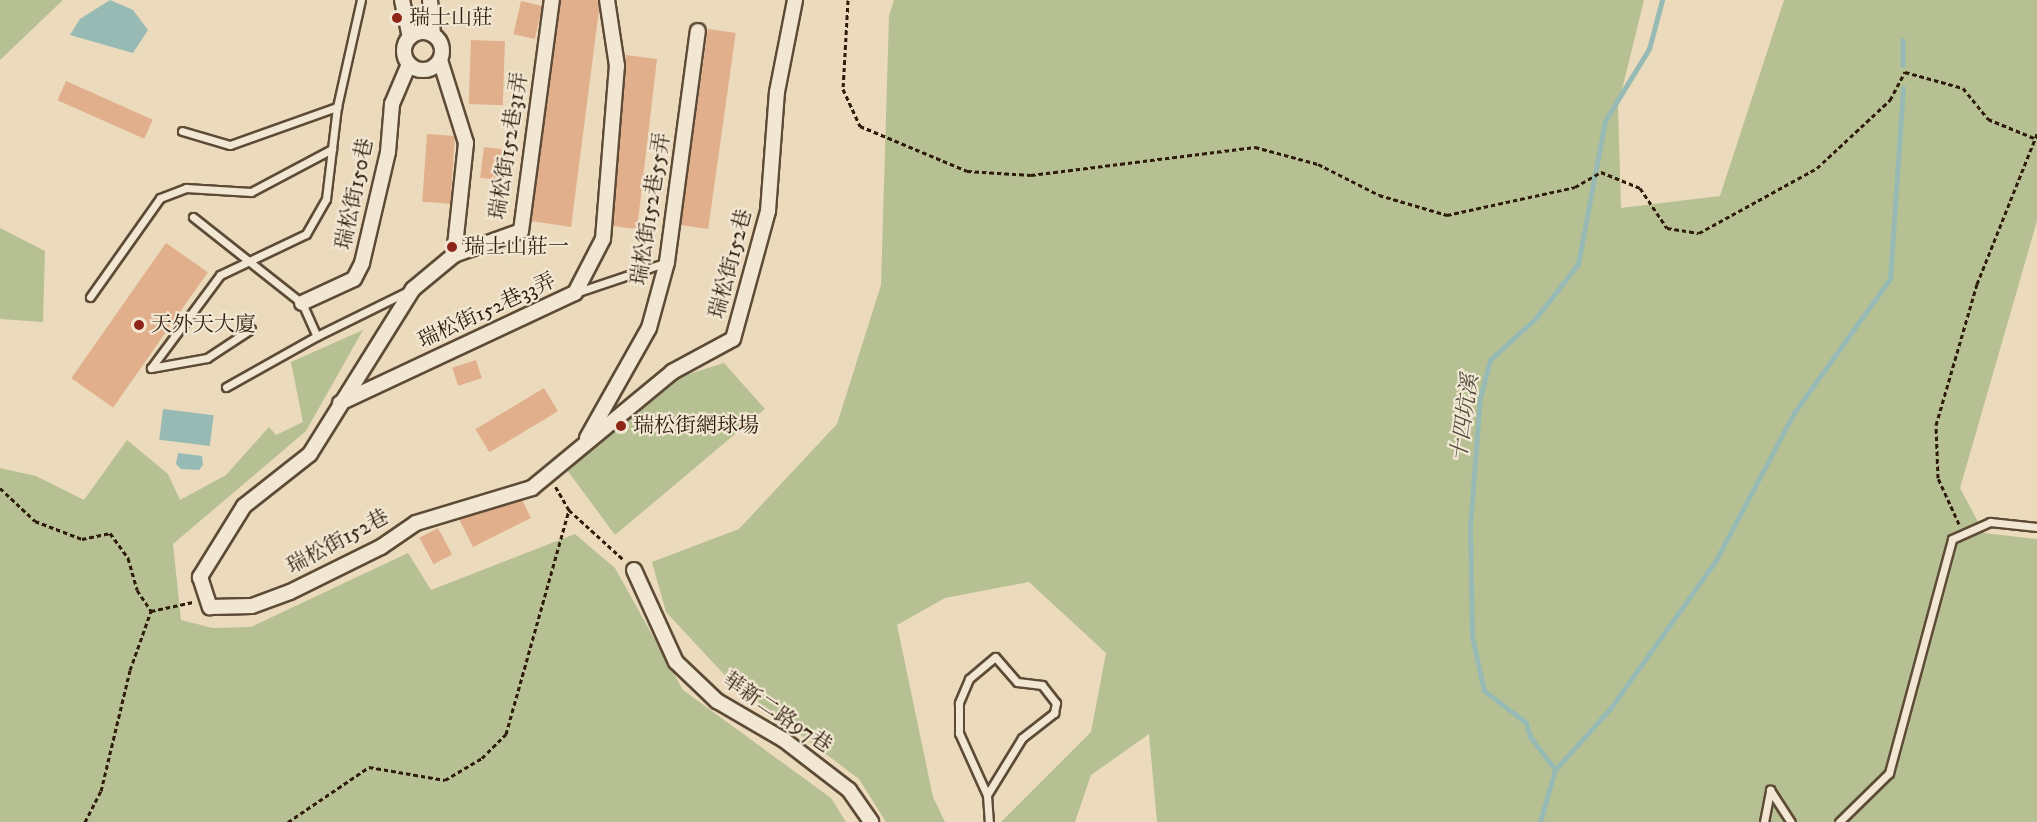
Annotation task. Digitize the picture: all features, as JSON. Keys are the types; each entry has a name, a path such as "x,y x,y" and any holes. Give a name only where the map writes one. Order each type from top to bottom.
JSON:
{"street":[{"path":"402,0 410,37 404,47 409,63 426,69 440,60"},
{"path":"207,598 200,577 244,507 310,454 413,289 453,255 466,143 440,60 441,43 433,34 430,0"},
{"name":"瑞松街152巷31弄","path":"453,255 521,231 552,0"},
{"name":"瑞松街152巷33弄","path":"340,403 575,293 603,239 617,66 607,0"},
{"name":"瑞松街152巷","path":"207,598 210,607 252,606 290,592 381,547 416,523 532,488 672,372 733,339 768,211 777,92 795,0"},
{"name":"瑞松街152巷55弄","path":"581,448 649,328 667,262 698,31"},
{"path":"410,37 433,34"},
{"name":"瑞松街150巷","path":"302,303 354,279 362,263 388,152 392,104 409,63"},
{"name":"華新二路97巷","path":"634,570 676,662 717,701 784,740 849,790 871,822"}],"lane":[{"path":"251,328 207,358 151,368 220,275 243,261 306,234 326,200 337,107 361,0"},
{"path":"182,131 230,145 337,107"},
{"path":"90,297 160,198 186,188 251,192 332,150"},
{"path":"193,217 243,261 302,303 316,336"},
{"path":"575,293 667,262"},
{"path":"226,387 316,336 413,289"},
{"path":"1839,822 1889,773 1952,539 1990,522 2037,527"},
{"path":"987,795 1022,738 1054,713 1056,703 1042,685 1017,682 995,657 969,679 959,703 959,733 987,795 989,822"},
{"path":"1764,822 1770,790 1791,822"}],"path":[{"path":"848,0 843,89 860,126 967,171 1031,175 1255,147 1318,164 1379,195 1447,215 1575,188 1601,172 1640,188 1667,228 1698,233 1816,168 1890,100 1905,72 1963,88 1988,119 2034,138"},
{"path":"1965,530 1938,478 1936,425 1977,284 2037,134"},
{"path":"548,474 569,510 634,570"},
{"path":"0,488 35,521 82,539 110,533 128,558 137,590 151,611"},
{"path":"288,822 369,766 445,780 482,758 507,734 569,510"},
{"path":"151,611 207,598"},
{"path":"86,822 101,791 130,670 151,611"}],"green space":[{"path":"0,0 63,0 0,60"},
{"path":"894,0 1644,0 1618,106 1621,208 1720,196 1784,0 2037,0 2037,221 1960,488 1984,533 2037,539 2037,822 1157,822 1149,734 1091,775 1075,822 1001,822 1091,732 1106,653 1029,582 945,598 897,625 933,797 945,822 886,822 859,779 733,684 666,612 652,562 739,529 837,424 881,285 889,16"},
{"path":"0,228 45,251 43,322 0,319"},
{"path":"363,330 306,431 173,544 181,620 213,628 251,627 408,553 431,590 575,534 615,568 683,690 831,798 846,822 0,822 0,468 36,476 84,500 127,440 168,474 180,500 226,475 269,427 276,435 303,422 291,362"},
{"path":"724,363 765,409 615,535 567,470 676,378"}],"water":[{"path":"110,0 133,10 148,30 133,53 70,35 80,19"},
{"path":"163,409 214,415 210,446 159,440"},
{"path":"178,453 202,456 203,465 199,470 181,469 176,464"}],"building":[{"path":"561,0 598,0 599,10 571,227 531,221"},
{"path":"521,1 542,6 535,39 513,34"},
{"path":"708,29 736,33 708,229 680,225"},
{"path":"471,40 505,41 503,105 469,104"},
{"path":"626,55 657,59 637,229 613,226"},
{"path":"66,81 153,120 144,139 57,100"},
{"path":"427,134 455,136 450,204 422,202"},
{"path":"484,147 509,150 505,181 480,178"},
{"name":"天外天大廈","path":"166,243 208,272 113,407 71,378"},
{"path":"476,360 482,378 458,386 452,368"},
{"path":"544,388 558,411 489,452 475,429"},
{"path":"522,500 531,518 473,547 459,519"},
{"path":"438,528 452,554 434,564 419,538"}],"waterway":[{"name":"十四坑溪","path":"1555,770 1530,737 1526,723 1484,691 1472,637 1470,527 1480,398 1490,360 1536,318 1578,264 1605,121 1649,49 1662,0"},
{"path":"1903,40 1903,65"},
{"path":"1540,822 1555,770 1610,709 1715,562 1794,413 1890,279 1903,88"}],"place":[{"name":"瑞士山莊","path":"397,18"},
{"name":"瑞士山莊一","path":"452,247"},
{"name":"天外天大廈","path":"139,325"},
{"name":"瑞松街網球場","path":"621,426"}]}
